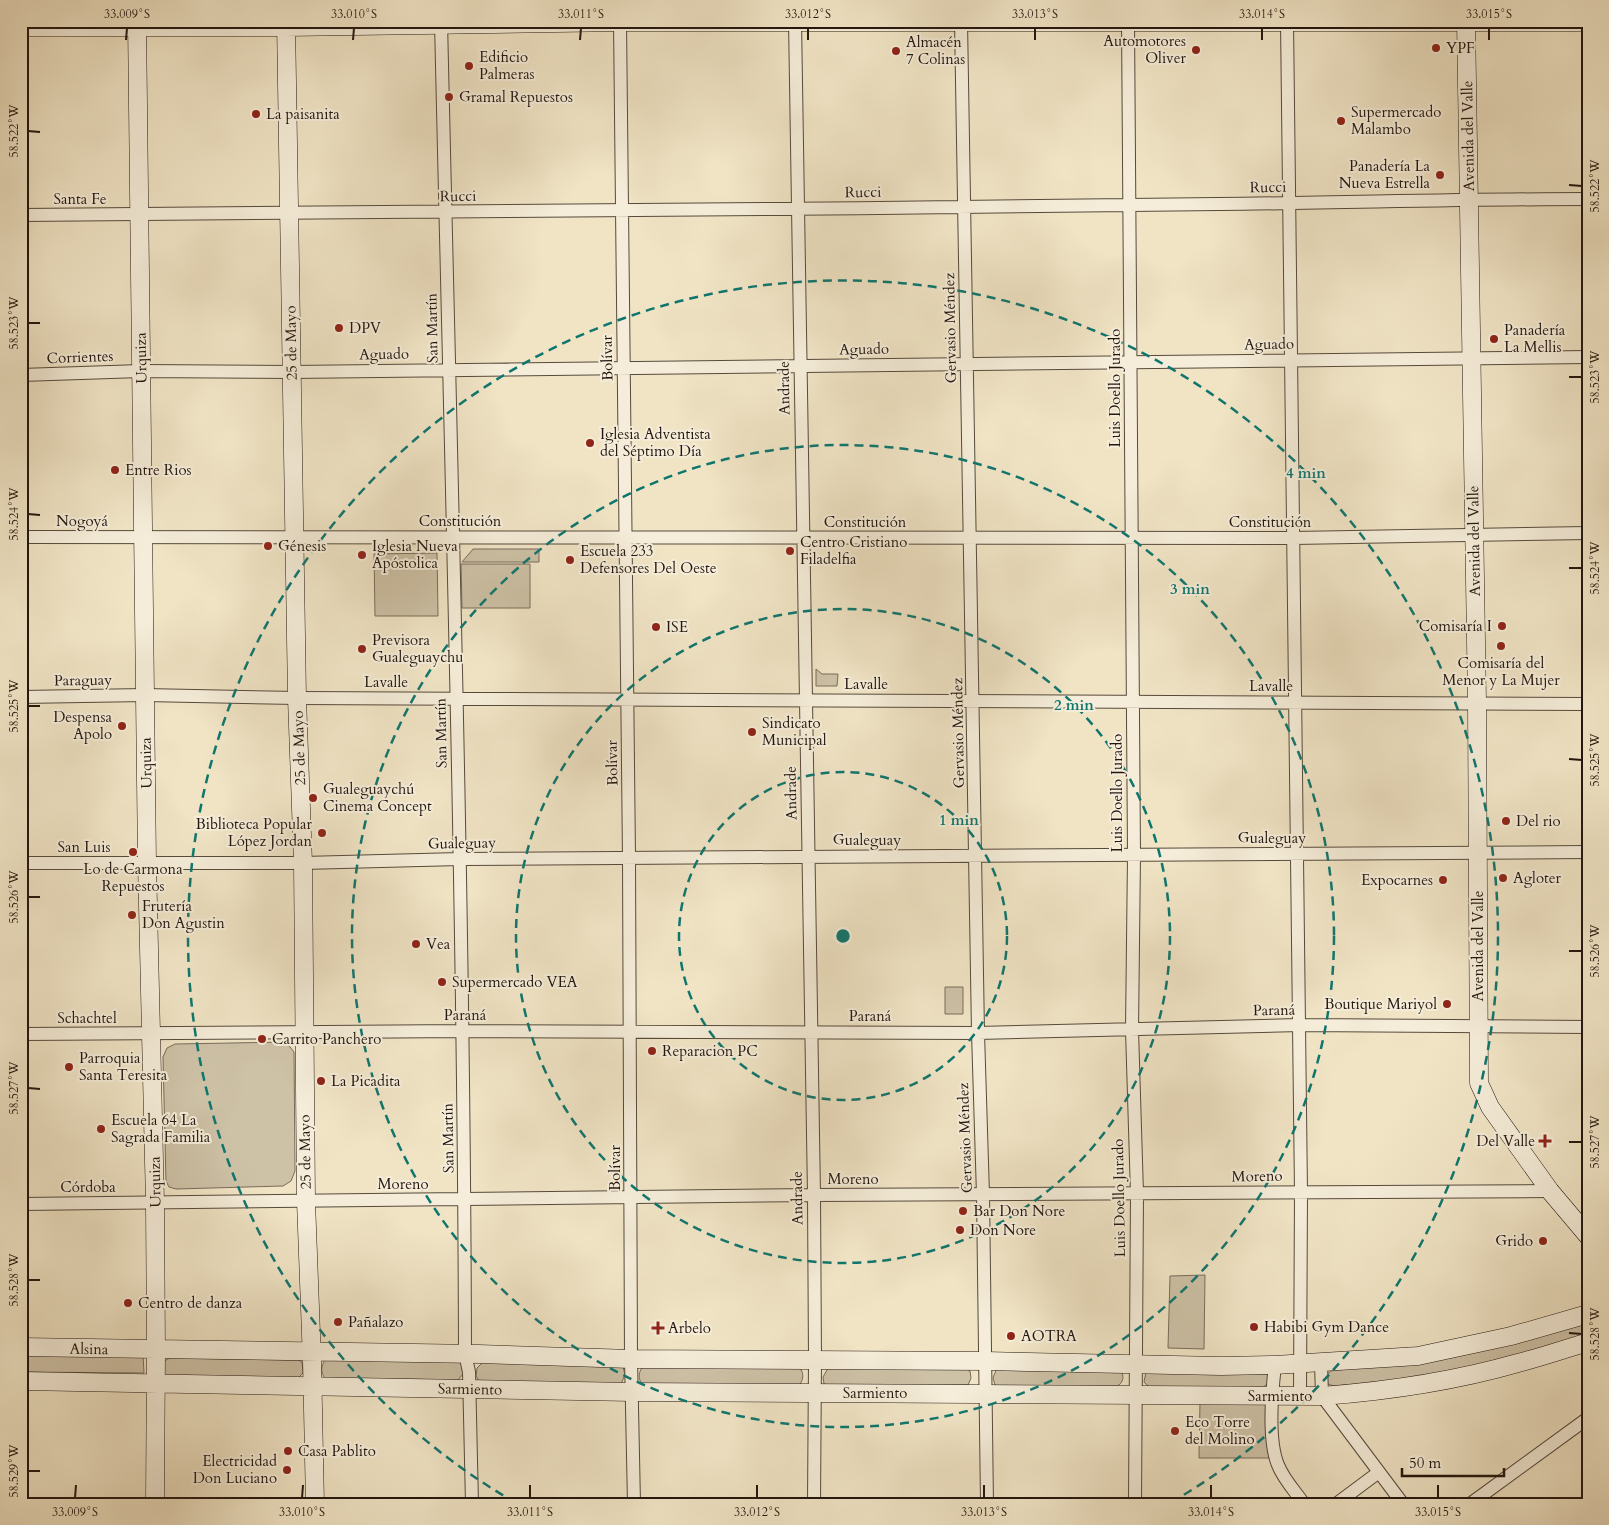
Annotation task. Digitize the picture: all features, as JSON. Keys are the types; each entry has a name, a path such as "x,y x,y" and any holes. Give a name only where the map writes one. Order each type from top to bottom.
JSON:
{"main road":[{"path":"21,27 137,24 620,22 1588,22"},
{"name":"Avenida del Valle","path":"1466,22 1477,703 1479,1083 1490,1107 1550,1191 1588,1236"},
{"name":"Urquiza","path":"137,24 147,863 155,1203 155,1504"},
{"name":"25 de Mayo","path":"286,24 297,698 302,863 306,1200 315,1504"},
{"name":"Sarmiento","path":"156,1350 465,1353 631,1359 1275,1365 1418,1356 1511,1336 1588,1314"},
{"name":"Sarmiento","path":"156,1384 632,1392 1322,1396 1363,1393 1422,1384 1516,1364 1588,1342"},
{"name":"Alsina","path":"21,1347 156,1350"},
{"path":"21,1381 156,1384"}],"street":[{"name":"Bolívar","path":"620,22 629,858 631,1359 634,1504"},
{"name":"Andrade","path":"795,22 814,1196 814,1504"},
{"name":"Gervasio Méndez","path":"961,22 978,1033 986,1361 987,1504"},
{"name":"Luis Doello Jurado","path":"1128,22 1134,855 1132,1030 1137,1194 1135,1504"},
{"path":"1287,22 1300,1026 1300,1396"},
{"name":"San Martín","path":"441,23 460,859 465,1199 465,1353 469,1372 472,1504"},
{"name":"Rucci","path":"139,215 798,209 1470,199 1588,200"},
{"name":"Santa Fe","path":"21,215 139,215"},
{"name":"Aguado","path":"141,371 292,372 1588,357"},
{"name":"Corrientes","path":"21,375 141,371"},
{"name":"Constitución","path":"143,537 1294,538 1588,533"},
{"name":"Nogoyá","path":"21,537 143,537"},
{"name":"Lavalle","path":"145,695 297,698 1588,704"},
{"name":"Paraguay","path":"21,697 145,695"},
{"name":"Gualeguay","path":"147,863 302,863 460,859 1588,852"},
{"name":"San Luis","path":"21,863 147,863"},
{"name":"Paraná","path":"152,1034 462,1031 978,1033 1300,1026 1479,1025 1588,1027"},
{"name":"Schachtel","path":"21,1034 152,1034"},
{"name":"Moreno","path":"155,1203 306,1200 1550,1191"},
{"name":"Córdoba","path":"21,1204 155,1203"},
{"path":"1321,1363 1322,1396 1403,1504"},
{"path":"1275,1365 1271,1397 1274,1448 1277,1463 1284,1477 1304,1504"},
{"path":"1470,1504 1588,1418"},
{"path":"1336,1504 1379,1472"}],"shaded area":[{"path":"473,549 539,549 539,562 462,562"},
{"path":"437,553 438,616 375,616 374,554"},
{"path":"461,564 530,564 530,608 462,608"},
{"path":"816,669 822,674 838,674 837,686 816,686"},
{"path":"945,987 963,987 963,1014 945,1014"},
{"path":"286,1042 294,1052 295,1171 291,1181 283,1186 176,1189 169,1187 166,1181 163,1057 167,1048 175,1044"},
{"path":"1205,1275 1204,1349 1168,1348 1170,1276"},
{"path":"1585,1321 1588,1323 1588,1333 1584,1336 1514,1358 1421,1379 1334,1386 1328,1384 1326,1375 1331,1371"},
{"path":"21,1354 143,1355 144,1373 21,1372"},
{"path":"170,1358 298,1360 302,1362 303,1373 298,1378 166,1376 164,1374 164,1361"},
{"path":"326,1359 459,1362 462,1364 463,1374 458,1380 325,1378 322,1368"},
{"path":"483,1362 623,1367 625,1375 621,1384 479,1381 476,1376 477,1368"},
{"path":"644,1366 800,1368 803,1377 798,1386 642,1385 639,1375"},
{"path":"828,1368 967,1369 970,1371 971,1378 968,1385 828,1386 824,1384 823,1377"},
{"path":"996,1370 1122,1372 1123,1378 1122,1382 1117,1386 998,1386 995,1385 993,1378"},
{"path":"1146,1372 1267,1374 1269,1376 1269,1383 1263,1387 1151,1387 1144,1382"},
{"path":"1263,1400 1272,1408 1277,1458 1199,1458 1200,1401"}],"place":[{"name":"YPF","path":"1436,48"},
{"name":"Automotores Oliver","path":"1196,50"},
{"name":"Almacén 7 Colinas","path":"896,51"},
{"name":"Edificio Palmeras","path":"469,66"},
{"name":"Gramal Repuestos","path":"449,97"},
{"name":"La paisanita","path":"256,114"},
{"name":"Supermercado Malambo","path":"1341,121"},
{"name":"Panadería La Nueva Estrella","path":"1440,175"},
{"name":"DPV","path":"339,328"},
{"name":"Panadería La Mellis","path":"1494,339"},
{"name":"Iglesia Adventista del Séptimo Día","path":"590,443"},
{"name":"Entre Rios","path":"115,470"},
{"name":"Génesis","path":"268,546"},
{"name":"Centro Cristiano Filadelfia","path":"790,551"},
{"name":"Iglesia Nueva Apóstolica","path":"362,555"},
{"name":"Escuela 233 Defensores Del Oeste","path":"570,560"},
{"name":"Comisaría I","path":"1502,626"},
{"name":"ISE","path":"656,627"},
{"name":"Comisaría del Menor y La Mujer","path":"1501,646"},
{"name":"Previsora Gualeguaychu","path":"362,649"},
{"name":"Despensa Apolo","path":"122,726"},
{"name":"Sindicato Municipal","path":"752,732"},
{"name":"Gualeguaychú Cinema Concept","path":"313,798"},
{"name":"Del rio","path":"1506,821"},
{"name":"Biblioteca Popular López Jordan","path":"322,833"},
{"name":"Lo de Carmona Repuestos","path":"133,852"},
{"name":"Agloter","path":"1503,878"},
{"name":"Expocarnes","path":"1443,880"},
{"name":"Frutería Don Agustin","path":"132,915"},
{"name":"Vea","path":"416,944"},
{"name":"Supermercado VEA","path":"442,982"},
{"name":"Boutique Mariyol","path":"1447,1004"},
{"name":"Carrito Panchero","path":"262,1039"},
{"name":"Reparacion PC","path":"652,1051"},
{"name":"Parroquia Santa Teresita","path":"69,1067"},
{"name":"La Picadita","path":"321,1081"},
{"name":"Escuela 64 La Sagrada Familia","path":"101,1129"},
{"name":"Del Valle","path":"1545,1141"},
{"name":"Bar Don Nore","path":"963,1211"},
{"name":"Don Nore","path":"960,1230"},
{"name":"Grido","path":"1543,1241"},
{"name":"Centro de danza","path":"128,1303"},
{"name":"Pañalazo","path":"338,1322"},
{"name":"Habibi Gym Dance","path":"1254,1327"},
{"name":"Arbelo","path":"658,1328"},
{"name":"AOTRA","path":"1011,1336"},
{"name":"Eco Torre del Molino","path":"1175,1431"},
{"name":"Casa Pablito","path":"288,1451"},
{"name":"Electricidad Don Luciano","path":"287,1470"}]}
